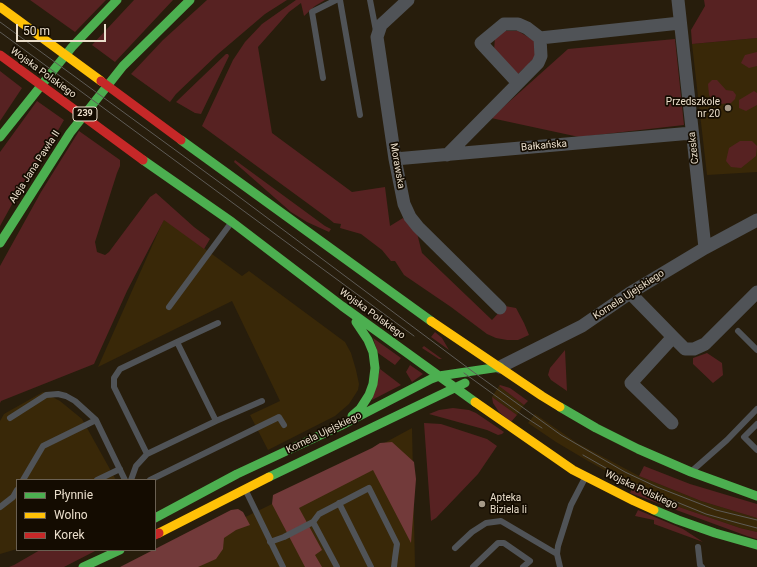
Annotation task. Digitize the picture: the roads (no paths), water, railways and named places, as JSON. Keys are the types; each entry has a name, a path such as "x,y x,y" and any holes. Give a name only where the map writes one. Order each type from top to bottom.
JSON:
{"street":[{"path":"0,137 72,47 117,0"},
{"name":"Aleja Jana Pawła II","path":"0,243 70,133 123,66 190,0"},
{"path":"377,37 382,25 408,0"},
{"name":"Czeska","path":"678,0 705,248"},
{"path":"0,7 432,322 542,396 596,428 638,449 691,472 757,496"},
{"path":"518,83 481,43 504,24 518,24 527,28 540,38 680,23"},
{"name":"Morawska","path":"377,37 395,159 404,204 410,217 418,227 500,308"},
{"path":"447,155 538,63 541,56 540,38"},
{"name":"Wojska Polskiego","path":"0,55 143,160 232,222 342,306 559,461 634,501 678,520 715,533 757,545"},
{"name":"Bałkańska","path":"395,159 692,133"},
{"name":"Kornela Ujejskiego","path":"156,518 500,367 582,326 630,293 705,248 757,220"},
{"path":"630,293 685,349 694,349 705,344 757,292"},
{"path":"340,426 364,403 373,384 375,368 373,352 366,336 360,326 342,306"},
{"path":"672,337 631,383 672,423"},
{"name":"Kornela Ujejskiego","path":"156,532 241,481 340,426 439,376 500,367"},
{"path":"97,560 109,551"},
{"path":"83,567 118,551"}],"lane":[{"path":"323,78 312,12 336,0"},
{"path":"340,0 360,115"},
{"path":"370,0 377,37"},
{"path":"169,307 232,222"},
{"path":"147,454 114,387 114,378 120,369 218,323"},
{"path":"738,331 757,350"},
{"path":"177,342 216,421"},
{"path":"10,418 46,395 58,394 76,401 96,420 125,479"},
{"path":"131,479 136,466 147,454 262,401"},
{"path":"691,472 728,440 757,409"},
{"path":"152,479 279,417 284,425"},
{"path":"24,479 43,446 96,420"},
{"path":"757,424 744,436 757,450"},
{"path":"99,479 120,469"},
{"path":"560,567 557,554 558,546 571,505 586,476"},
{"path":"241,481 283,567"},
{"path":"270,542 284,537 313,522 319,514 369,488 397,544 394,567"},
{"path":"0,507 13,497 16,492"},
{"path":"339,503 371,567"},
{"path":"455,548 472,532 486,523 501,521 557,554"},
{"path":"313,522 337,567"},
{"path":"473,567 498,543 504,543 530,561 523,567"},
{"path":"698,547 700,565 702,567"}],"tram line":[{"path":"0,22 230,190 472,371 561,435 625,472 657,487 716,510 757,520"},
{"path":"0,32 414,336"},
{"path":"464,373 542,428"},
{"path":"583,455 627,480 657,494 706,514 757,528"}],"place":[{"name":"Przedszkole nr 20","path":"728,108"},
{"name":"Apteka Biziela Ii","path":"482,504"}]}
